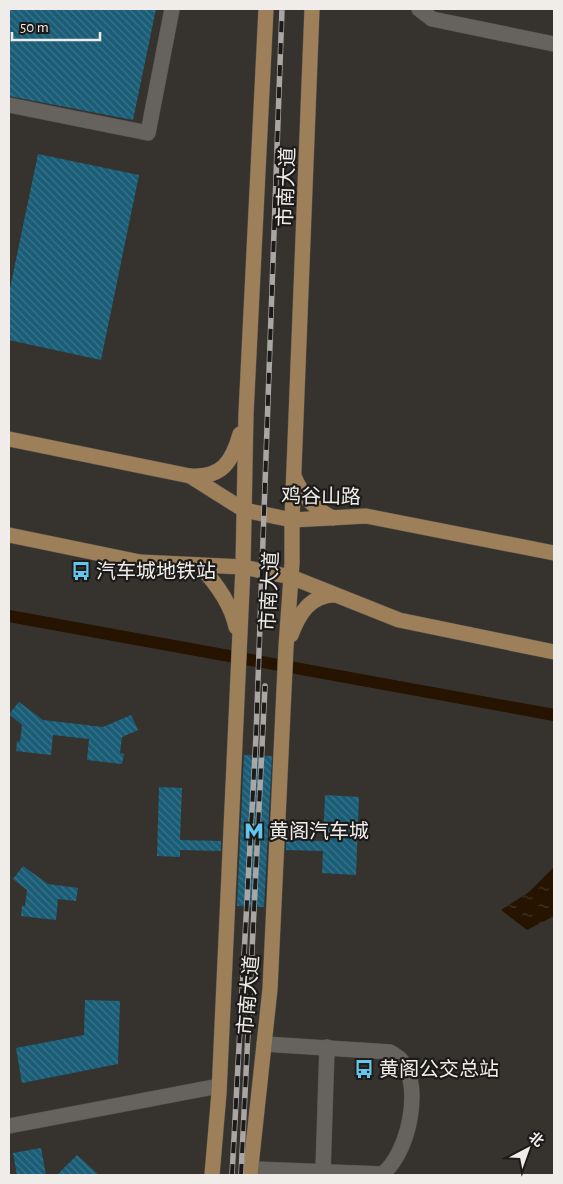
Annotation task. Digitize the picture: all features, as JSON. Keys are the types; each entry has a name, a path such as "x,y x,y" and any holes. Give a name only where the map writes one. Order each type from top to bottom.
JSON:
{"main road":[{"name":"市南大道","path":"212,1175 219,1086 234,722 243,567 246,414 266,9"},
{"name":"市南大道","path":"251,1172 270,989 286,647 290,605 312,9"},
{"path":"190,476 211,474 228,462 234,454 246,414"},
{"name":"鸡谷山路","path":"9,438 190,476 244,510 292,520 366,516 554,553"},
{"path":"294,476 298,487 308,501 322,513 333,518"},
{"path":"9,535 140,562 243,567 291,577 399,620 554,652"},
{"path":"199,565 220,591 236,624 239,642"},
{"path":"286,647 296,622 309,603 326,595 346,599"}],"street":[{"path":"9,105 148,133 172,9"},
{"path":"419,9 432,19 554,44"},
{"path":"251,1172 382,1174 392,1167 409,1130 411,1099 408,1074 402,1061 390,1052 264,1044"},
{"path":"323,1172 326,1047"},
{"path":"9,1126 219,1086"}],"water":[{"path":"554,867 554,916 527,930 501,910 529,892"}],"building":[{"path":"9,9 156,9 133,120 9,96"},
{"path":"38,154 139,175 101,360 9,340 9,293"},
{"path":"19,702 43,720 103,727 131,715 138,730 122,737 120,753 124,754 122,764 87,760 89,739 53,735 51,755 16,751 17,741 20,742 22,725 9,714"},
{"path":"244,755 272,756 264,907 237,906"},
{"path":"159,787 182,788 180,840 221,841 221,851 180,850 180,857 157,856"},
{"path":"325,795 359,797 356,875 322,873 323,851 286,850 286,840 323,841"},
{"path":"23,866 48,884 78,888 76,901 58,899 56,920 21,916 22,906 25,906 27,890 13,879"},
{"path":"85,1000 120,1001 118,1064 22,1083 16,1048 84,1035"},
{"path":"41,1148 46,1175 17,1175 13,1153"},
{"path":"77,1155 99,1175 57,1175"}],"waterway":[{"path":"9,616 554,715"}],"railway":[{"path":"232,1175 256,736 282,9"},
{"path":"241,1175 265,686"}],"place":[{"name":"汽车城地铁站","path":"81,571"},
{"name":"黄阁汽车城","path":"254,831"},
{"name":"黄阁公交总站","path":"364,1069"}]}
